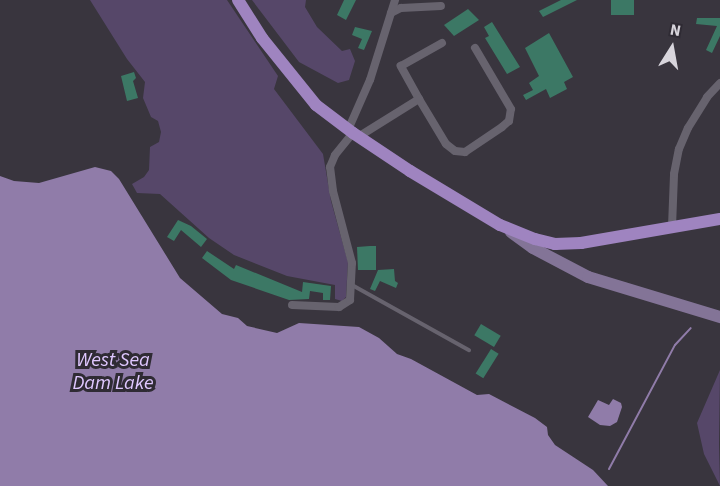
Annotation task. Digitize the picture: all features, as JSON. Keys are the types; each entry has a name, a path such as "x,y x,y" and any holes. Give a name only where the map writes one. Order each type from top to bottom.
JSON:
{"main road":[{"path":"238,0 262,38 316,105 353,133 533,248 588,277 720,317"},
{"path":"500,225 535,240 555,244 581,243 720,219"}],"street":[{"path":"292,304 339,307 350,300 352,263 332,185 330,167 335,155 353,133 395,0"},
{"path":"391,14 401,8 441,6"},
{"path":"442,43 401,66 446,144 460,153 509,121 511,110 475,48"},
{"path":"672,227 674,174 679,149 688,128 707,97 720,83"},
{"path":"353,133 419,99"}],"lane":[{"path":"352,285 469,350"}],"shaded area":[{"path":"90,0 227,0 278,76 274,89 323,154 331,201 348,262 346,297 342,301 335,299 335,285 287,276 234,255 209,238 160,194 137,193 132,184 144,177 149,170 150,147 159,142 161,132 158,121 151,117 143,98 145,82 127,59"},
{"path":"252,0 306,0 305,7 317,27 342,51 350,49 355,61 349,80 338,83 299,62"},
{"path":"720,370 720,486 704,454 697,423"}],"water":[{"name":"West Sea Dam Lake","path":"95,167 111,171 119,179 180,278 222,314 238,318 247,326 277,333 299,323 359,327 379,338 397,354 411,359 477,395 489,394 535,418 547,427 548,435 555,445 593,470 608,486 0,486 0,176 14,181 39,183"},
{"path":"613,399 621,403 622,407 617,422 610,426 600,425 588,417 598,400 609,405"}],"building":[{"path":"344,0 356,0 346,20 337,15"},
{"path":"561,0 577,0 543,17 539,11"},
{"path":"611,0 634,0 634,15 611,15"},
{"path":"468,9 479,20 454,36 444,25"},
{"path":"697,18 720,18 720,36 712,53 706,50 717,26 696,24"},
{"path":"492,22 520,67 507,74 485,38 489,36 484,27"},
{"path":"355,27 372,31 364,50 358,48 362,39 352,35"},
{"path":"549,33 573,77 564,82 567,89 550,98 546,89 526,100 523,95 533,90 529,83 539,76 525,48"},
{"path":"134,72 136,78 133,81 138,98 127,101 121,76"},
{"path":"178,220 191,226 207,239 201,247 181,230 174,241 167,237"},
{"path":"376,246 376,270 358,270 357,247"},
{"path":"207,251 234,269 236,265 302,292 303,282 331,286 330,300 323,300 323,293 310,291 309,299 289,300 231,280 202,258"},
{"path":"394,269 395,281 398,283 396,288 380,281 375,291 370,289 378,270"},
{"path":"481,324 501,336 494,347 474,335"},
{"path":"491,349 499,354 483,378 476,374"}],"waterway":[{"path":"609,469 675,345 691,328"}]}
